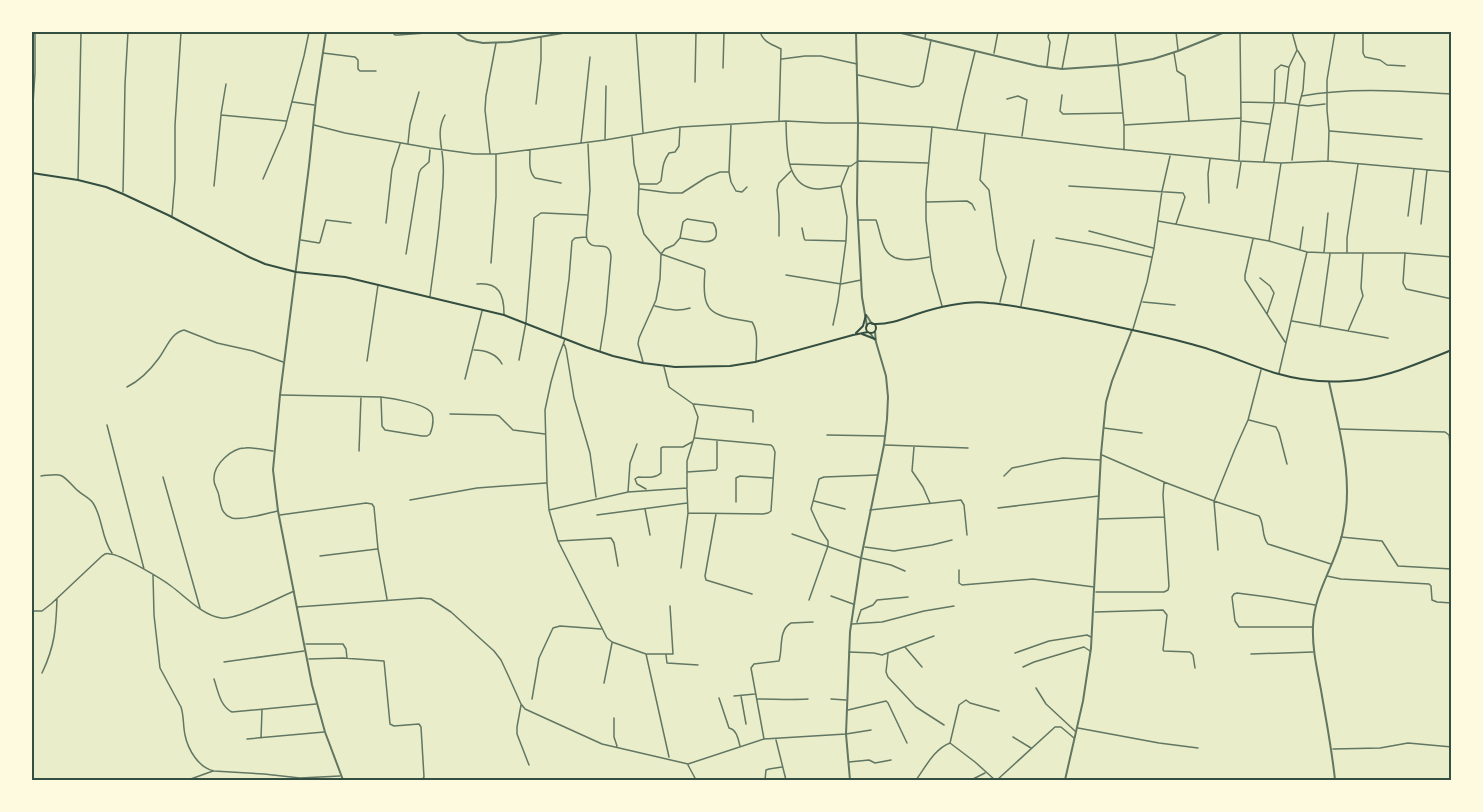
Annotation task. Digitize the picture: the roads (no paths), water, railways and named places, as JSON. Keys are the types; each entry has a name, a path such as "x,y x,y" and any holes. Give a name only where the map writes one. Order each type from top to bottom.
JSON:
{"main road":[{"path":"32,173 78,180 123,194 265,264 296,272 345,277 504,315 600,352 664,366 706,368 756,362 854,334 872,324 891,322 942,307 982,302 1021,307 1196,345 1299,379 1329,382 1355,381 1382,375 1452,350"},
{"path":"854,334 863,326 866,314"},
{"path":"854,334 876,331 891,322"},
{"path":"872,324 876,326 876,331"},
{"path":"867,327 869,333"},
{"path":"860,334 875,341"}],"street":[{"path":"33,104 36,32"},
{"path":"78,180 81,32"},
{"path":"123,194 128,32"},
{"path":"172,217 181,32"},
{"path":"263,179 282,137 309,32"},
{"path":"317,32 326,32 280,395 273,479 316,704 343,780"},
{"path":"392,32 399,35 440,32"},
{"path":"455,32 468,40 483,43 542,37 563,32 598,32"},
{"path":"636,32 643,134"},
{"path":"695,82 696,32"},
{"path":"723,68 724,32"},
{"path":"759,32 771,45 781,48 779,122"},
{"path":"856,32 858,220 862,297 867,327"},
{"path":"899,32 1062,69 1119,66 1153,59 1225,32"},
{"path":"925,38 926,32"},
{"path":"993,54 998,32"},
{"path":"1047,67 1049,32"},
{"path":"1062,69 1069,32"},
{"path":"1115,32 1124,124 1124,150"},
{"path":"1176,32 1177,71 1184,74 1185,78 1189,122"},
{"path":"1237,188 1241,120 1240,32"},
{"path":"1292,32 1297,50 1305,63 1292,162"},
{"path":"1328,161 1327,91 1329,62 1335,32"},
{"path":"1363,32 1365,57 1380,60 1387,65 1405,66"},
{"path":"536,104 542,37"},
{"path":"857,75 912,87 920,86 923,82 931,39"},
{"path":"490,154 485,110 496,43"},
{"path":"1285,103 1289,67 1297,50"},
{"path":"957,130 975,51"},
{"path":"323,53 355,57 358,60 360,71 376,71"},
{"path":"781,59 822,56 857,64"},
{"path":"580,144 590,57"},
{"path":"1264,162 1274,103 1275,70 1281,65 1289,67"},
{"path":"214,186 226,84"},
{"path":"605,140 606,86"},
{"path":"1302,96 1327,91 1452,94"},
{"path":"408,145 410,124 419,92"},
{"path":"1062,95 1060,111 1063,114 1123,113"},
{"path":"1007,99 1018,96 1027,100 1022,137"},
{"path":"292,101 315,106"},
{"path":"1241,102 1316,106 1327,104"},
{"path":"221,115 287,121"},
{"path":"430,297 440,231 443,186 443,157 440,149 441,124 445,115"},
{"path":"1124,124 1241,120 1270,124"},
{"path":"313,124 345,133 408,145 465,153 496,154 588,143 680,127 786,121 858,123 932,127 1210,159 1281,163 1328,161 1452,172"},
{"path":"786,121 789,164 791,171 800,182 816,189 841,186"},
{"path":"731,124 729,172 731,182 736,191 742,192 747,187"},
{"path":"639,184 657,184 661,181 665,159 679,146 680,127"},
{"path":"932,127 926,220 930,257 942,307"},
{"path":"1329,131 1422,138"},
{"path":"986,133 980,180 989,190 997,250 1006,278 1000,304"},
{"path":"632,136 634,164 639,184 638,214 648,241 661,254 704,268 706,301 716,314 725,318 752,322 755,325 756,362"},
{"path":"386,223 392,169 400,143"},
{"path":"588,143 590,190 586,237 590,244 608,248 611,252 600,352"},
{"path":"406,254 420,168 429,162 430,148"},
{"path":"530,150 533,176 561,183"},
{"path":"491,263 496,197 496,154"},
{"path":"1065,780 1077,730 1092,638 1101,454 1108,393 1142,302 1170,154"},
{"path":"1209,203 1210,159"},
{"path":"789,164 849,166 858,161 929,163"},
{"path":"1269,242 1281,163"},
{"path":"1347,253 1347,238 1358,163"},
{"path":"833,325 846,241 847,217 841,186 849,166"},
{"path":"1408,216 1414,168"},
{"path":"1421,224 1427,169"},
{"path":"779,236 777,190 779,183 791,171"},
{"path":"639,189 682,193 707,177 720,172 729,172"},
{"path":"1070,186 1183,193 1185,197 1176,224"},
{"path":"926,202 967,201 975,210"},
{"path":"519,360 526,322 534,218 541,213 588,215"},
{"path":"1324,253 1328,213"},
{"path":"643,363 638,344 654,306 660,279 661,254 680,238 683,222 687,219 713,222 717,228 712,242 680,238"},
{"path":"300,240 320,242 326,220 351,223"},
{"path":"858,220 876,220 889,255 904,260 930,257"},
{"path":"1158,221 1253,238 1307,252 1405,253 1452,257"},
{"path":"1300,249 1303,227"},
{"path":"802,228 805,240 846,241"},
{"path":"1089,231 1154,248"},
{"path":"561,337 572,241 575,238 586,237"},
{"path":"1056,238 1152,258"},
{"path":"1253,238 1245,280 1286,344"},
{"path":"1021,307 1034,240"},
{"path":"1279,374 1307,252"},
{"path":"1320,327 1330,253"},
{"path":"1348,332 1363,296 1361,288 1363,253"},
{"path":"1405,253 1403,283 1406,290 1452,299"},
{"path":"786,275 841,284 861,280"},
{"path":"1260,278 1270,286 1274,293 1267,315"},
{"path":"477,284 487,283 502,294 504,315"},
{"path":"366,361 378,285"},
{"path":"1142,302 1175,305"},
{"path":"654,306 674,310 690,308"},
{"path":"465,379 483,310"},
{"path":"866,314 872,324"},
{"path":"1291,321 1388,338"},
{"path":"127,387 154,364 174,334 181,330 284,362"},
{"path":"875,341 876,331"},
{"path":"850,780 846,734 848,652 861,558 884,445 887,419 887,387 883,366 875,341 869,333"},
{"path":"566,339 551,382 545,410 549,510 558,542 602,629 612,642 646,654 673,654 670,606"},
{"path":"564,343 574,399 590,453 596,498"},
{"path":"473,350 493,354 502,364"},
{"path":"664,366 669,387 693,404 698,417 687,461 688,513 681,568"},
{"path":"1218,550 1214,501 1248,420 1262,368"},
{"path":"1329,382 1346,465 1346,515 1341,537 1315,605 1313,627 1314,651 1335,780"},
{"path":"280,395 381,397 424,407 432,416 430,434 422,436 385,430 382,426 381,397"},
{"path":"359,451 361,396"},
{"path":"693,404 752,410 753,422"},
{"path":"450,414 495,415 518,432 546,434"},
{"path":"1248,420 1276,427 1280,433 1287,464"},
{"path":"107,425 144,570"},
{"path":"1103,428 1142,433"},
{"path":"1339,429 1445,432 1449,435"},
{"path":"1452,432 1449,435 1452,464"},
{"path":"827,435 885,436"},
{"path":"688,513 768,513 771,511 775,452 771,445 694,438"},
{"path":"687,472 716,470 717,440"},
{"path":"648,490 638,486 636,479 659,476 661,448 682,447 693,442"},
{"path":"628,492 630,463 637,444"},
{"path":"884,445 968,448"},
{"path":"914,446 912,471 930,503"},
{"path":"274,451 241,448 219,464 213,480 218,492 220,507 228,516 239,519 370,503 374,507 378,549 387,600"},
{"path":"1101,454 1164,483 1259,516 1262,519 1264,540 1268,544 1331,564"},
{"path":"1004,476 1012,468 1062,458 1101,460"},
{"path":"809,600 828,546 828,541 811,509 819,478 877,475"},
{"path":"41,476 64,476 91,501 97,513 105,544 112,554 153,574 201,609 215,616 234,617 294,591"},
{"path":"736,502 736,478 740,476 773,478"},
{"path":"163,477 201,609"},
{"path":"410,500 477,488 547,483"},
{"path":"1095,592 1164,592 1168,590 1164,483"},
{"path":"549,510 628,492 687,488"},
{"path":"998,508 1100,496"},
{"path":"870,510 961,500 964,505 967,535"},
{"path":"813,501 845,509"},
{"path":"597,515 687,503"},
{"path":"645,508 650,535"},
{"path":"716,514 706,580 752,594"},
{"path":"1099,519 1165,517"},
{"path":"792,534 905,571"},
{"path":"1341,537 1383,542 1398,566 1452,569"},
{"path":"558,542 611,538 618,566"},
{"path":"864,546 894,551 952,540"},
{"path":"320,556 378,549"},
{"path":"32,611 42,611 102,556 112,554"},
{"path":"959,570 959,583 962,585 1033,579 1095,587"},
{"path":"153,574 154,615 160,668 183,712 185,736 200,764 214,771 300,778 341,776"},
{"path":"1326,576 1429,584 1431,599 1434,602 1452,603"},
{"path":"1313,627 1239,627 1235,621 1232,597 1237,593 1315,605"},
{"path":"831,596 854,604"},
{"path":"857,623 861,610 873,605 877,600 908,597"},
{"path":"42,673 54,642 57,598"},
{"path":"297,607 431,599 451,612 494,651 501,660 525,709 603,744 688,764 764,740 871,730"},
{"path":"851,624 882,622 954,606"},
{"path":"1094,612 1165,611 1167,615 1163,650 1190,652 1193,655 1195,669"},
{"path":"764,740 752,665 779,661 783,631 788,624 813,622"},
{"path":"532,699 539,658 553,628 560,626 602,629"},
{"path":"1015,653 1049,641 1087,635 1092,638"},
{"path":"848,652 874,653 882,656 934,636"},
{"path":"604,683 612,642"},
{"path":"304,644 343,644 347,659"},
{"path":"904,646 922,667"},
{"path":"1023,667 1084,647 1090,651"},
{"path":"224,662 305,650"},
{"path":"1251,654 1314,651"},
{"path":"646,654 670,759"},
{"path":"665,654 667,663 698,665"},
{"path":"888,654 886,672 888,678 916,707 944,725"},
{"path":"307,659 381,659 384,661 390,724 394,726 419,724 421,727 424,777 422,780"},
{"path":"214,679 223,705 232,712 316,704"},
{"path":"1036,687 1046,704 1077,730 1198,748"},
{"path":"734,696 756,694"},
{"path":"741,696 746,724"},
{"path":"719,698 729,728 736,732 740,747"},
{"path":"757,699 808,699"},
{"path":"831,699 847,700"},
{"path":"950,743 962,701 966,700 999,711"},
{"path":"847,710 885,701 907,743"},
{"path":"521,704 517,734 529,765"},
{"path":"261,738 262,709"},
{"path":"614,718 614,737 617,747"},
{"path":"950,743 996,780 1055,727 1059,726 1075,739"},
{"path":"247,739 325,732"},
{"path":"1013,737 1032,749"},
{"path":"776,739 786,780"},
{"path":"916,780 936,752 950,743"},
{"path":"1331,749 1380,748 1407,744 1452,747"},
{"path":"848,762 869,760 875,763 891,760"},
{"path":"688,764 696,780"},
{"path":"765,780 766,770 783,767"},
{"path":"188,780 214,771"},
{"path":"971,780 986,773"}]}
